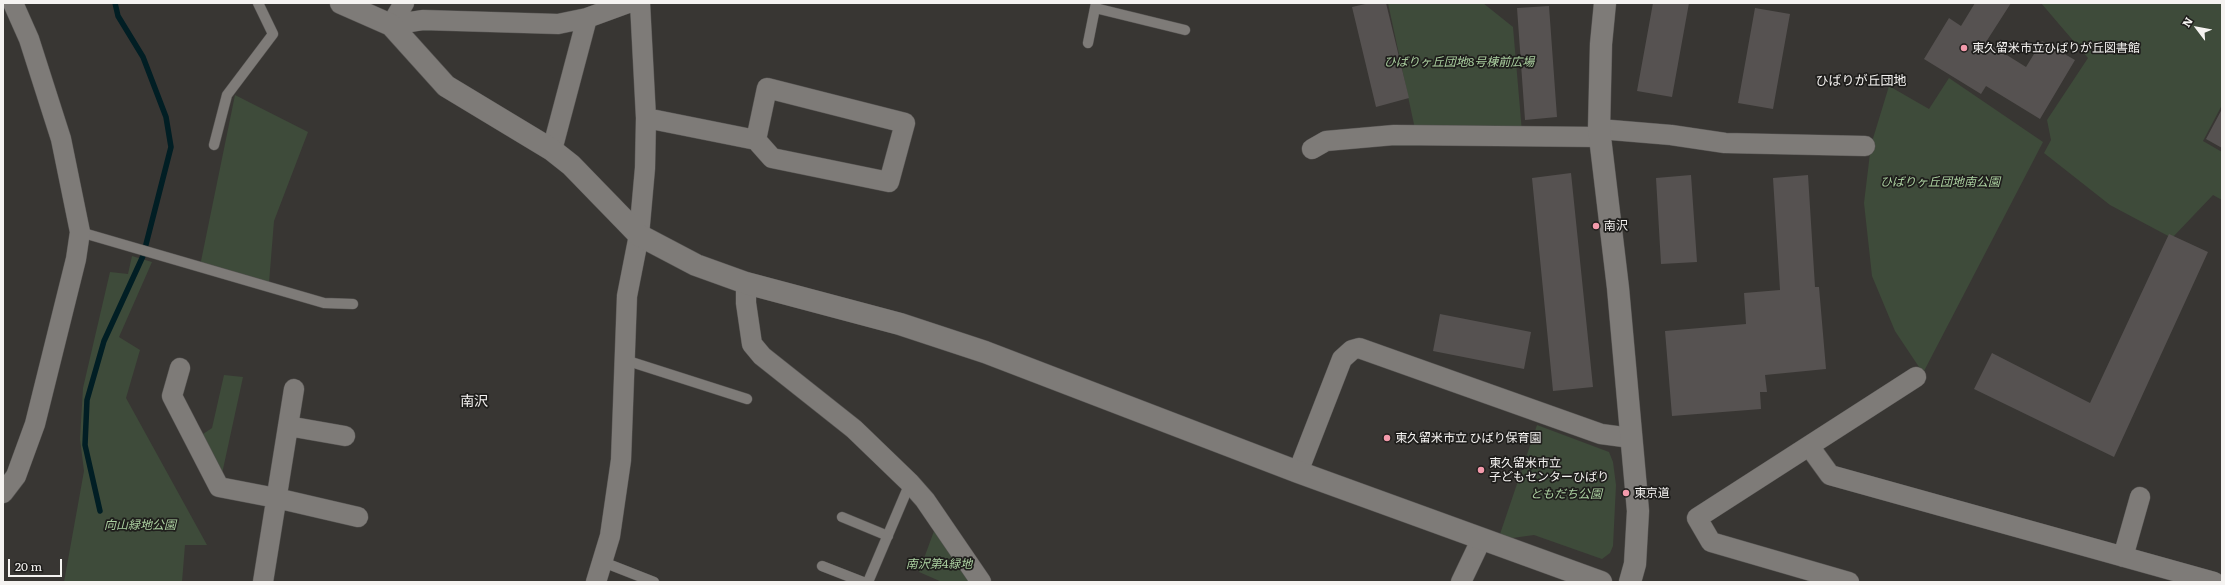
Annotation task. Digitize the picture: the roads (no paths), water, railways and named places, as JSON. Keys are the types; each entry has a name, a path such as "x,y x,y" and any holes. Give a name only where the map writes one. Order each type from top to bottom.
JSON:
{"street":[{"path":"3,493 16,476 35,424 76,259 80,232 60,139 29,39 13,3"},
{"path":"341,3 391,25 446,86 552,150 571,165 639,235 696,265 746,283 900,324 946,339 1481,540 1562,576 1601,582"},
{"path":"391,25 404,3"},
{"path":"391,25 423,20 558,24 587,18 605,8 628,3"},
{"path":"596,582 610,536 621,460 627,296 639,235 645,168 646,118 640,3"},
{"path":"1605,3 1601,44 1599,133 1618,288 1638,517 1635,564 1630,582"},
{"path":"552,150 587,18"},
{"path":"646,118 756,140 772,158 889,182 905,123 767,88 756,140"},
{"path":"1312,149 1326,141 1394,134 1599,133 1671,135 1725,143 1864,146"},
{"path":"746,283 746,302 752,344 762,356 854,429 910,483 925,500 980,582"},
{"path":"1298,472 1342,358 1352,350 1360,348 1601,434 1631,438"},
{"path":"180,368 172,396 219,487 276,498 358,517"},
{"path":"1849,582 1711,542 1697,518 1916,377"},
{"path":"263,582 294,389"},
{"path":"288,426 345,436"},
{"path":"1809,446 1830,476 2214,582"},
{"path":"2122,557 2140,497"},
{"path":"1460,582 1481,540"}],"lane":[{"path":"214,145 228,95 272,34 258,3"},
{"path":"1088,43 1096,6 1185,30"},
{"path":"80,232 324,303 353,304"},
{"path":"625,360 747,399"},
{"path":"868,582 910,483"},
{"path":"842,517 888,536"},
{"path":"603,562 654,582"},
{"path":"822,566 863,582"}],"waterway":[{"path":"100,511 85,445 87,400 104,341 143,256 171,147 166,117 143,57 118,16 115,3"}],"place":[{"name":"東久留米市立ひばりが丘図書館","path":"1964,48"},
{"name":"南沢","path":"1596,226"},
{"name":"東久留米市立 ひばり保育園","path":"1387,438"},
{"name":"東久留米市立 子どもセンターひばり","path":"1481,470"},
{"name":"東京道","path":"1626,493"}],"district":[{"name":"ひばりが丘団地","path":"1861,81"},
{"name":"南沢","path":"474,402"}],"park label":[{"name":"ひばりヶ丘団地8号棟前広場","path":"1459,62"},
{"name":"ひばりヶ丘団地南公園","path":"1940,182"},
{"name":"ともだち公園","path":"1566,494"},
{"name":"向山緑地公園","path":"140,525"},
{"name":"南沢第4緑地","path":"939,564"}]}
